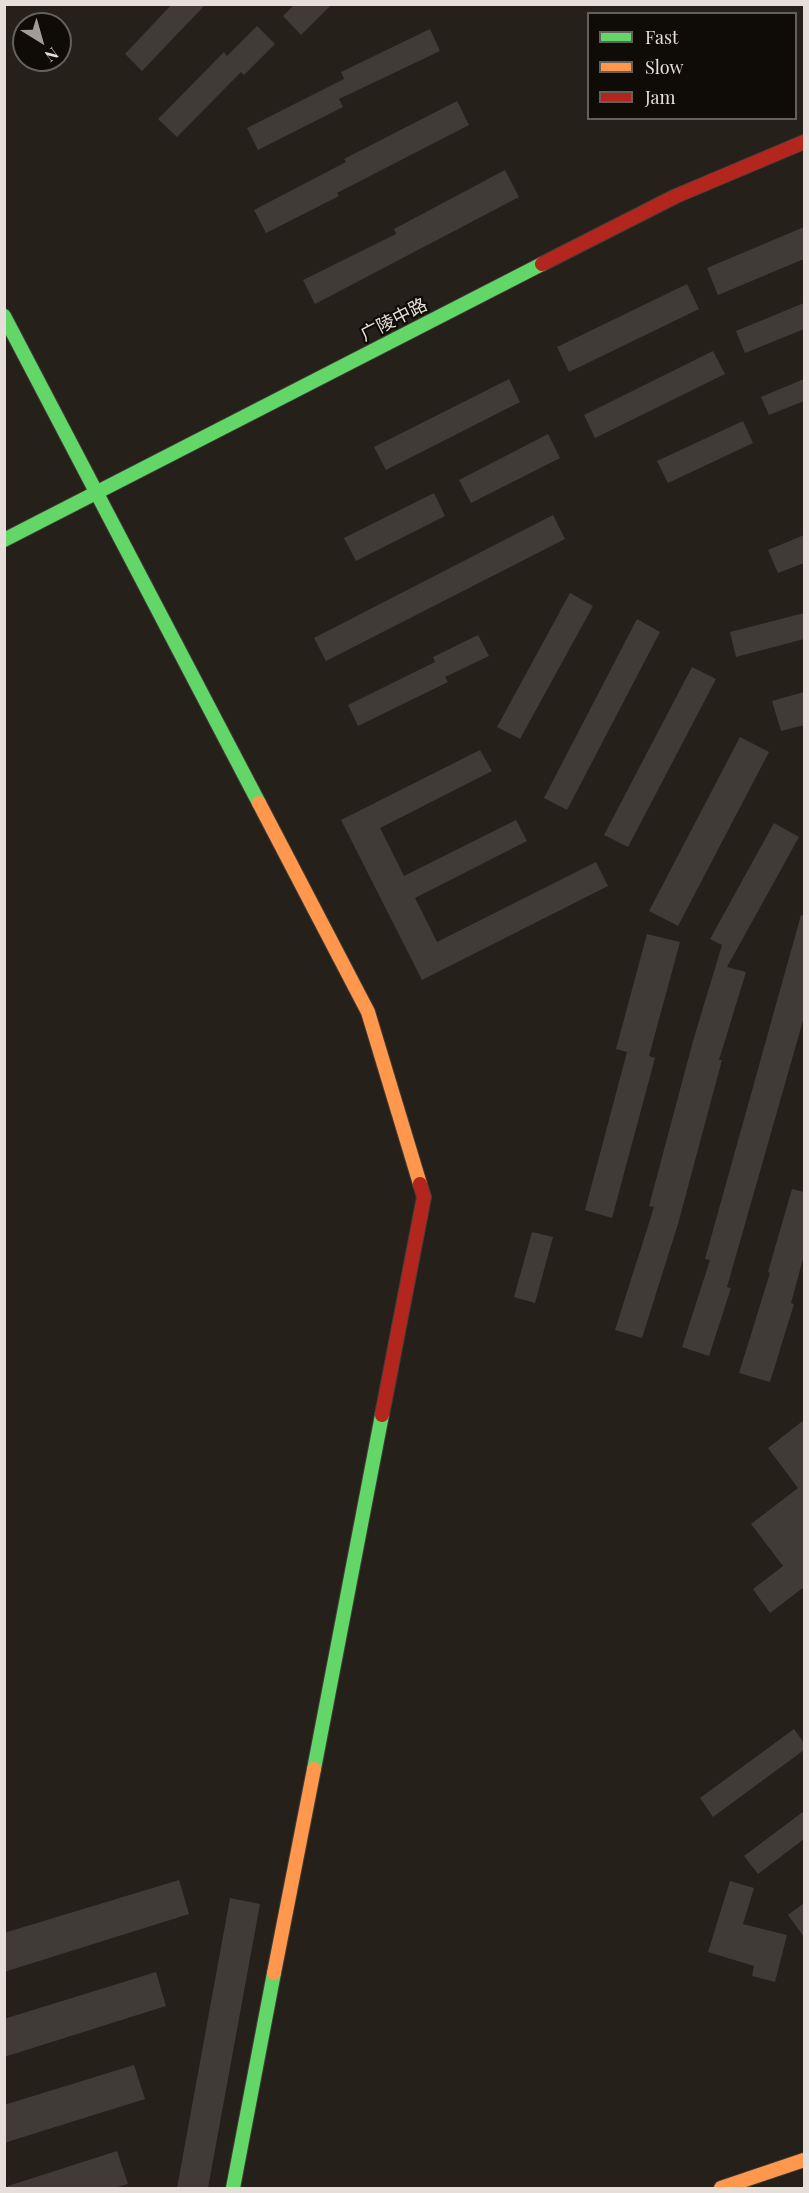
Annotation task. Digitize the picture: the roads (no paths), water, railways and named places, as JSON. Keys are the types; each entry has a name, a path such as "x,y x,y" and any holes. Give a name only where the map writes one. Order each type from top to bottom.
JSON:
{"street":[{"name":"广陵中路","path":"4,540 676,196 804,142"},
{"path":"4,316 368,1012 424,1197 234,2188"},
{"path":"722,2188 804,2160"}]}
